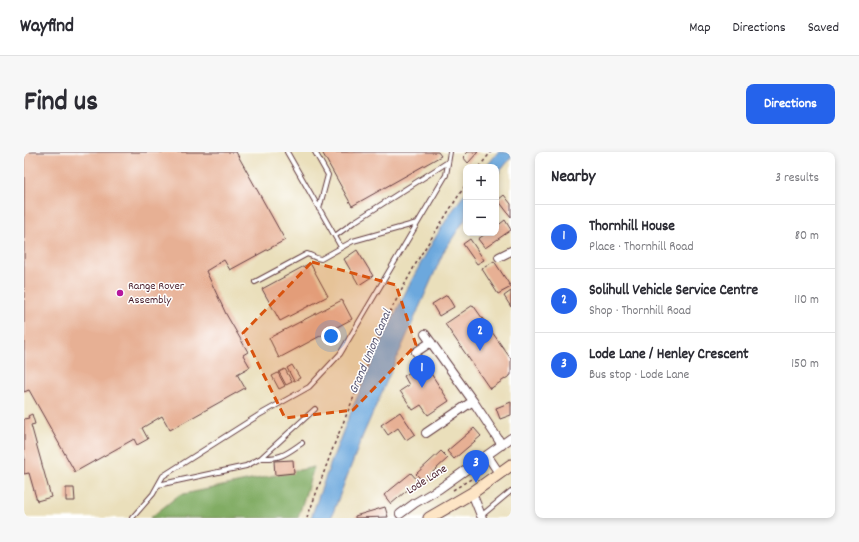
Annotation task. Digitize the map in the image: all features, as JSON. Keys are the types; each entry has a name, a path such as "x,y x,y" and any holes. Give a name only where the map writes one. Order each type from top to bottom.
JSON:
{"main road":[{"path":"429,518 472,493 497,469 511,464"}],"street":[{"path":"499,257 511,252"},
{"path":"425,334 473,401 502,445"},
{"path":"416,352 431,342"},
{"path":"426,433 473,401"},
{"name":"Lode Lane","path":"400,514 439,489 511,438"},
{"path":"487,455 497,469"},
{"path":"472,493 479,517"}],"lane":[{"path":"287,152 341,247"},
{"path":"315,152 328,175 319,209"},
{"path":"132,518 153,494 163,476 259,415 309,388 340,354 446,175 450,152"},
{"path":"335,236 354,222 448,162"},
{"path":"255,282 306,254 316,259 321,259 354,241 417,223"},
{"path":"158,485 246,466 261,458 315,409"},
{"path":"261,458 277,458 302,443"},
{"path":"479,517 511,491"}],"path":[{"path":"481,164 491,152"},
{"path":"306,518 339,432 386,318 420,256 463,189"},
{"path":"448,494 497,469"}],"highlighted area":[{"path":"312,262 396,285 416,345 353,410 285,418 243,333"}],"green space":[{"path":"314,467 298,518 150,518 179,495"}],"water":[{"path":"498,152 511,152 511,158 499,172 499,164 488,164"},
{"path":"463,196 463,222 444,251 363,435 331,518 311,518 336,449 374,359 411,281 442,226"}],"building":[{"name":"Range Rover Assembly","path":"24,152 236,152 285,240 230,270 224,260 206,271 226,314 248,352 243,355 250,367 237,374 245,388 170,430 162,416 142,428 148,439 137,445 134,439 75,472 29,390 24,392"},
{"path":"322,152 438,152 441,156 352,206"},
{"path":"468,152 478,152 468,163 463,157"},
{"path":"504,195 511,204 511,217 499,201 499,199"},
{"path":"505,220 511,230 485,248 478,239 482,236 499,236 499,225"},
{"path":"470,239 484,260 477,264 463,244"},
{"path":"357,250 373,276 359,285 344,259"},
{"path":"494,261 511,287 498,294 482,269"},
{"path":"310,263 328,296 280,321 262,289"},
{"path":"511,291 511,307 504,296"},
{"path":"447,295 454,307 439,316 432,304"},
{"path":"342,300 352,319 279,358 269,338"},
{"path":"473,305 511,359 511,375 490,389 445,324"},
{"path":"424,363 449,401 428,415 421,405 413,410 400,391 409,385 404,376"},
{"path":"292,365 300,378 294,381 287,368"},
{"path":"285,369 292,382 286,385 279,372"},
{"path":"278,373 285,386 279,389 272,376"},
{"path":"511,402 511,415 500,419 496,408"},
{"path":"400,412 415,434 406,440 398,428 388,435 381,425"},
{"path":"32,414 35,424 31,425 51,497 37,501 29,473 24,474 24,419 29,418 28,416"},
{"path":"474,428 481,436 454,459 447,451"},
{"path":"441,451 448,458 423,481 416,474"},
{"path":"293,460 294,473 275,475 274,461"},
{"path":"411,473 418,481 391,504 384,495"},
{"path":"66,488 74,488 75,501 66,501"},
{"path":"385,507 388,517 355,518 355,516"}],"place":[{"name":"Range Rover Assembly","path":"120,293"},
{"name":"Solihull Vehicle Service Centre","path":"480,351"},
{"name":"Thornhill House","path":"422,388"},
{"name":"Lode Lane / Henley Crescent","path":"476,483"}],"water label":[{"name":"Grand Union Canal","path":"371,352"}]}
